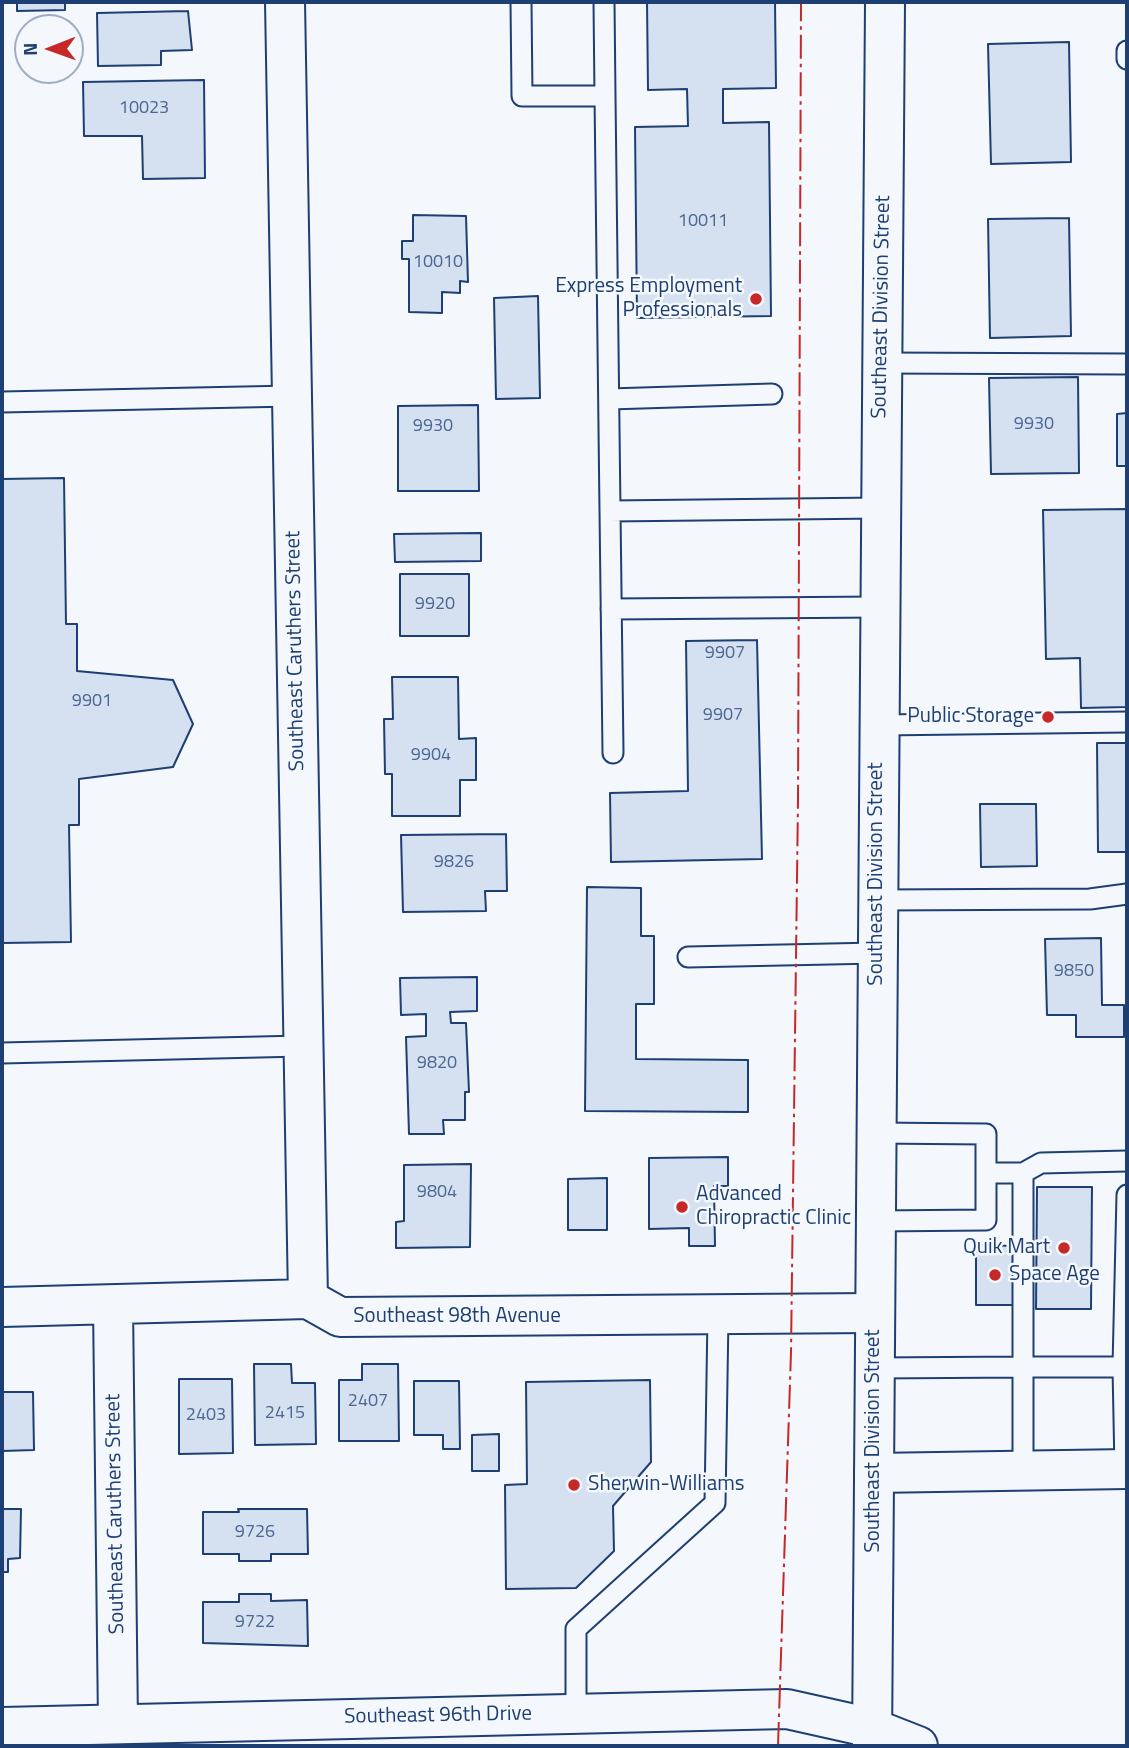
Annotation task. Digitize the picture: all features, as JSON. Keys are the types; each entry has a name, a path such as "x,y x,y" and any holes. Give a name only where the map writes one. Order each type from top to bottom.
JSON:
{"main road":[{"name":"Southeast Caruthers Street","path":"285,2 308,1299"},
{"name":"Southeast Division Street","path":"872,1737 885,2"},
{"path":"2,1307 308,1299"},
{"name":"Southeast 98th Avenue","path":"308,1299 340,1317 718,1316 874,1312"},
{"name":"Southeast Caruthers Street","path":"113,1305 118,1724"},
{"path":"874,1473 1126,1469"},
{"name":"Southeast 96th Drive","path":"2,1727 787,1709 872,1737 918,1746"}],"lane":[{"path":"521,2 522,96 605,96"},
{"path":"604,2 613,753"},
{"path":"1127,51 1127,60"},
{"path":"881,363 1127,365"},
{"path":"609,399 772,394"},
{"path":"2,402 292,396"},
{"path":"610,511 880,508"},
{"path":"611,610 880,607"},
{"path":"879,725 1127,722"},
{"path":"877,900 1090,899 1127,894"},
{"path":"688,957 877,953"},
{"path":"2,1053 303,1045"},
{"path":"875,1133 986,1134 986,1220 875,1221"},
{"path":"986,1173 1023,1173 1041,1163 1127,1161"},
{"path":"1023,1173 1023,1471"},
{"path":"1126,1469 1123,1367 1127,1195"},
{"path":"576,1713 576,1629 715,1503 718,1316"},
{"path":"874,1368 1123,1367"}],"building":[{"path":"17,2 65,2 65,10 17,11"},
{"path":"647,2 775,2 776,88 723,89 723,123 769,122 771,316 637,318 635,127 688,126 687,89 648,90"},
{"path":"188,11 192,50 161,51 161,65 98,66 97,13"},
{"path":"1069,42 1071,162 991,164 988,44"},
{"path":"204,80 205,178 143,179 142,136 84,136 84,82"},
{"path":"413,215 466,216 468,282 460,281 460,293 442,292 442,313 409,312 409,259 402,259 402,241 413,241"},
{"path":"1069,218 1071,336 990,338 988,219"},
{"path":"538,296 540,398 496,399 494,298"},
{"path":"1078,377 1079,473 991,474 989,378"},
{"path":"478,405 479,491 398,491 398,406"},
{"path":"1127,413 1127,466 1117,466 1117,414"},
{"path":"64,478 66,624 77,624 77,671 173,680 193,724 173,767 79,779 79,825 69,825 71,942 2,943 2,479"},
{"path":"1127,509 1127,707 1081,708 1080,658 1046,659 1043,510"},
{"path":"481,533 481,561 395,562 394,534"},
{"path":"400,574 469,574 469,636 400,636"},
{"path":"757,640 762,859 611,862 610,793 688,791 686,641"},
{"path":"392,677 458,677 459,739 476,738 476,780 460,780 460,816 392,816 392,774 385,774 384,719 393,719"},
{"path":"1097,743 1127,743 1127,852 1098,852"},
{"path":"980,804 1036,804 1037,866 981,867"},
{"path":"506,834 507,891 485,891 486,911 403,912 401,835"},
{"path":"587,887 641,888 641,936 654,936 654,1004 636,1004 636,1059 748,1060 748,1112 585,1111"},
{"path":"1101,938 1102,1005 1124,1005 1124,1037 1076,1037 1076,1015 1047,1015 1045,939"},
{"path":"477,977 477,1011 450,1012 451,1023 466,1023 469,1092 465,1092 465,1120 443,1120 444,1134 409,1134 406,1037 426,1036 426,1014 401,1015 400,978"},
{"name":"Advanced Chiropractic Clinic","path":"728,1157 728,1186 714,1186 715,1246 689,1246 689,1228 649,1229 649,1158"},
{"path":"471,1164 470,1247 396,1248 396,1222 404,1221 404,1165"},
{"path":"607,1178 607,1230 568,1230 568,1179"},
{"name":"Quik Mart","path":"1037,1187 1092,1187 1091,1309 1036,1309"},
{"name":"Space Age","path":"976,1245 1015,1246 1015,1305 976,1305"},
{"path":"254,1364 291,1364 292,1383 315,1383 316,1444 255,1445"},
{"path":"362,1364 398,1364 399,1441 339,1441 339,1380 362,1380"},
{"path":"179,1379 232,1379 233,1453 179,1454"},
{"name":"Sherwin-Williams","path":"650,1380 651,1462 613,1506 614,1551 576,1588 506,1589 505,1485 527,1484 526,1382"},
{"path":"414,1381 459,1381 460,1449 443,1449 443,1435 414,1435"},
{"path":"2,1392 33,1392 34,1450 2,1451"},
{"path":"499,1434 499,1471 472,1471 472,1435"},
{"path":"2,1509 21,1509 20,1558 8,1559 8,1572 2,1572"},
{"path":"238,1509 307,1509 308,1554 271,1554 271,1561 239,1561 239,1554 203,1554 203,1512 239,1512"},
{"path":"239,1594 271,1594 271,1601 307,1600 308,1646 203,1643 203,1602 239,1602"}],"power":[{"path":"778,1746 791,1352 798,800 801,2"}],"place":[{"name":"Express Employment Professionals","path":"756,299"},
{"name":"Public Storage","path":"1048,717"},
{"name":"Advanced Chiropractic Clinic","path":"682,1207"},
{"name":"Quik Mart","path":"1064,1248"},
{"name":"Space Age","path":"995,1275"},
{"name":"Sherwin-Williams","path":"574,1485"}]}
